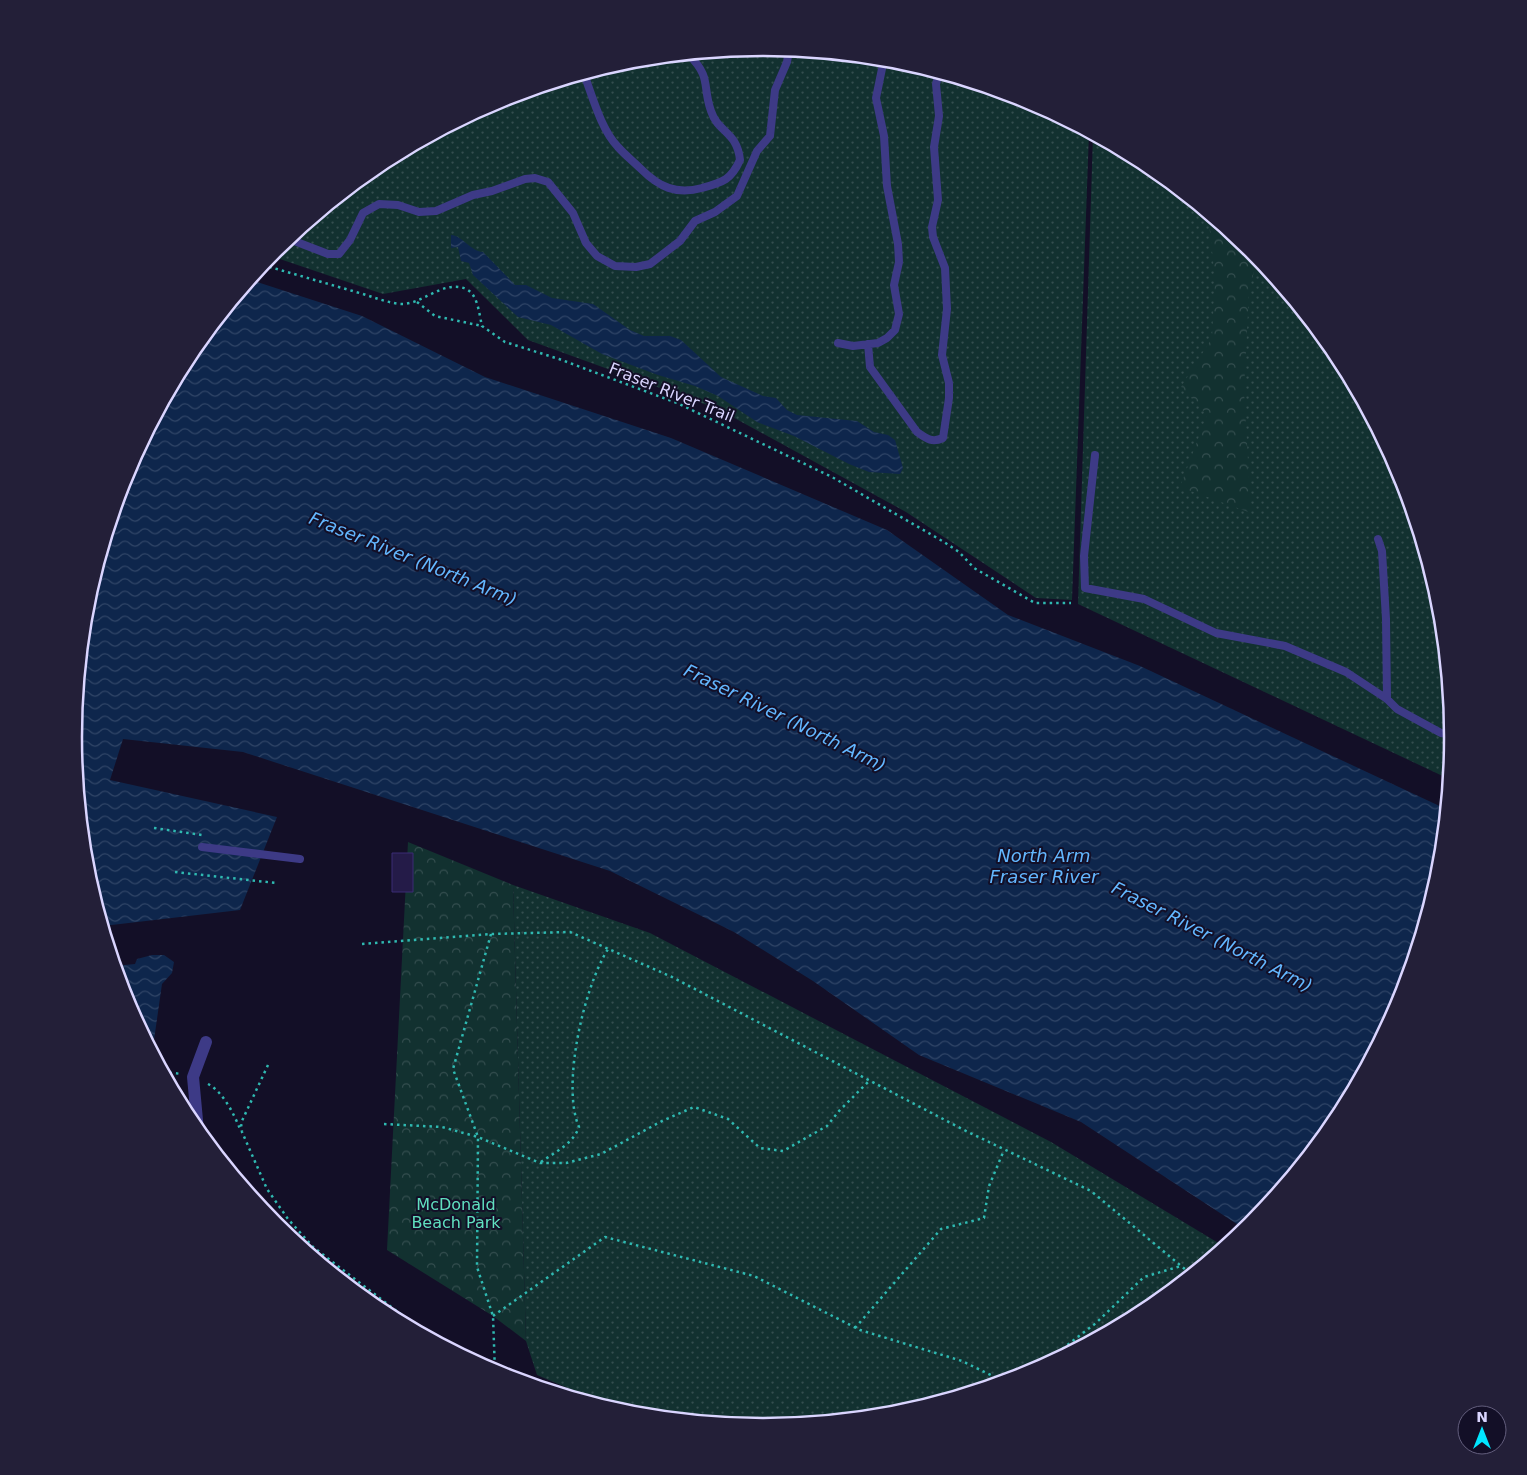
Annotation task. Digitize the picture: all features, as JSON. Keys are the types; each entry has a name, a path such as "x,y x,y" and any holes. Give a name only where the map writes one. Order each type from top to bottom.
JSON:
{"street":[{"path":"196,1115 192,1077 206,1042"}],"lane":[{"path":"297,242 328,254 340,254 350,240 363,213 379,204 398,205 419,212 436,211 472,195 492,191 518,181 535,178 548,182 573,213 586,242 597,256 615,266 636,267 650,264 680,241 695,221 716,212 737,196 757,151 770,136 775,90 788,57"},
{"path":"586,79 605,125 617,146 656,183 674,191 698,189 721,182 731,176 740,160 735,139 717,123 711,112 706,79 693,60"},
{"path":"838,343 853,346 888,338 895,330 899,314 894,285 899,262 898,244 887,186 884,136 876,98 882,67"},
{"path":"868,344 870,367 918,432 927,439 936,441 943,438 949,398 949,383 942,355 947,309 945,268 933,237 932,227 938,200 934,147 939,116 936,84 938,78"},
{"path":"1095,455 1084,556 1085,588 1144,599 1216,633 1285,646 1346,672 1387,699 1396,709 1445,734"},
{"path":"1378,539 1382,551 1386,619 1387,699"},
{"path":"202,847 300,859"}],"path":[{"path":"271,267 381,301 402,304 417,302 448,287 460,287 468,290 476,301 482,326"},
{"name":"Fraser River Trail","path":"417,302 435,316 482,326 505,342 559,359 677,403 832,477 944,542 958,552 974,568 1035,602 1071,603"},
{"path":"175,872 276,883"},
{"path":"362,944 491,934 570,932 672,977 1004,1150 1091,1191 1187,1271"},
{"path":"491,934 453,1069 478,1137 477,1268 493,1316 495,1363"},
{"path":"540,1163 568,1144 576,1135 579,1127 574,1116 574,1060 584,1006 608,949"},
{"path":"242,1132 245,1114 268,1065"},
{"path":"171,1072 192,1077 215,1088 236,1118 267,1189 288,1219 313,1246 398,1312"},
{"path":"384,1124 442,1127 478,1137 540,1163 566,1163 600,1154 662,1121 694,1107 728,1119 760,1148 783,1151 827,1126 838,1111 870,1080"},
{"path":"855,1328 940,1229 984,1218 989,1186 1004,1150"},
{"path":"493,1316 605,1237 754,1276 855,1328 962,1361 996,1378"},
{"path":"1062,1349 1096,1323 1144,1277 1181,1266"}],"green space":[{"path":"764,56 808,58 896,69 940,79 1024,108 1089,140 1072,600 1036,598 906,512 718,409 528,340 466,279 383,294 279,259 314,225 349,197 385,171 423,148 503,108 587,79 675,62"},
{"path":"1093,142 1142,171 1178,197 1213,225 1245,256 1276,288 1304,323 1330,359 1353,397 1393,477 1422,561 1439,649 1445,738 1443,776 1078,604"},
{"path":"1209,222 1255,267 1249,290 1244,391 1251,513 1180,487 1207,415 1181,387 1212,338 1215,278"},
{"name":"McDonald Beach Park","path":"408,842 513,885 526,1341 493,1316 387,1250"},
{"path":"513,885 650,933 1051,1142 1220,1244 1178,1278 1142,1304 1065,1348 1024,1367 940,1396 852,1413 764,1419 675,1413 631,1406 585,1395 537,1375 526,1341"}],"water":[{"path":"451,235 459,238 474,249 483,252 515,285 526,285 552,298 593,304 630,330 644,336 670,336 681,340 721,377 763,396 776,398 787,410 797,415 857,421 874,432 888,435 895,440 903,468 900,474 869,472 849,464 794,436 757,422 718,396 695,386 658,375 602,354 551,325 518,317 473,275 469,263 461,261 458,247 451,248"},
{"name":"North Arm Fraser River","path":"257,282 362,316 485,377 671,438 887,530 1008,615 1140,666 1441,807 1432,870 1422,914 1393,998 1374,1039 1330,1116 1304,1152 1276,1187 1239,1225 1081,1122 919,1055 813,981 734,932 610,871 243,752 123,739 110,780 277,817 240,910 109,925 95,870 88,826 82,738 88,649 95,605 105,561 134,477 153,436 197,359 223,323"},
{"path":"152,955 164,955 174,962 172,973 162,984 154,1040 134,998 122,965 135,964 137,959"}],"building":[{"path":"392,853 413,853 413,892 392,892"}],"water label":[{"name":"Fraser River (North Arm)","path":"413,559"},
{"name":"Fraser River (North Arm)","path":"785,718"},
{"name":"Fraser River (North Arm)","path":"1212,937"}]}
